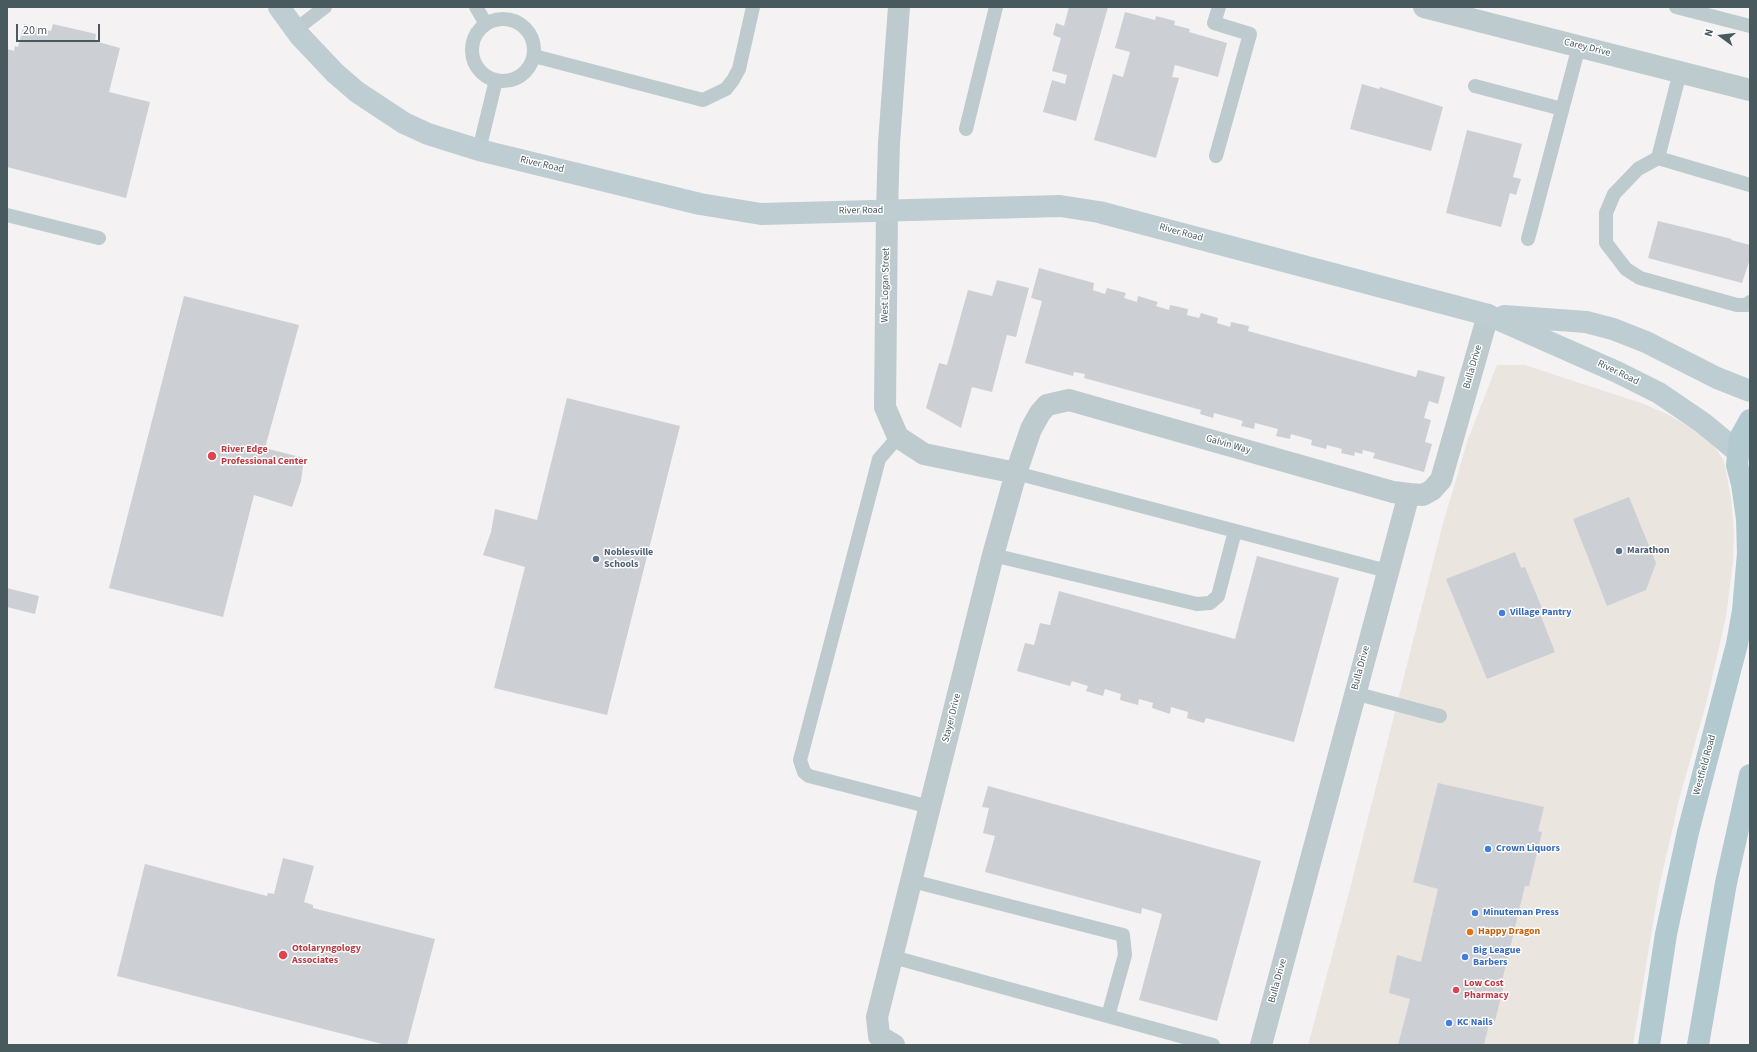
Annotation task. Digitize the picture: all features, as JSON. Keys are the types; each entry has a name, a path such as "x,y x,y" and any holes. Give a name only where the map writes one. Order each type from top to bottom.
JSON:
{"main road":[{"name":"River Road","path":"279,7 296,30 335,73 357,92 404,123 428,134 479,150 700,204 761,214 1060,206 1099,212 1488,315 1617,372 1659,393 1703,423 1738,452"},
{"name":"River Road","path":"1488,315 1586,322 1613,329 1646,342 1717,378 1750,391"},
{"name":"Westfield Road","path":"1649,1045 1666,934 1686,840 1737,644 1743,611 1748,552 1746,491 1737,465 1740,438 1750,420"},
{"path":"1698,1045 1726,883 1750,775"}],"street":[{"name":"West Logan Street","path":"898,437 885,406 889,143 899,7"},
{"name":"Carey Drive","path":"1424,7 1750,90"},
{"name":"Bulla Drive","path":"1261,1045 1354,693 1409,494 1422,495 1432,490 1441,480 1488,315"},
{"name":"Galvin Way","path":"1047,405 1069,400 1392,492 1409,494"},
{"name":"Stayer Drive","path":"886,1041 878,1017 993,555 1016,473 1031,429 1040,413 1047,405"},
{"path":"898,437 924,454 1016,473"}],"lane":[{"path":"296,30 325,7"},
{"path":"476,7 486,24"},
{"path":"534,56 703,100 726,89 733,80 739,69 754,7"},
{"path":"966,129 996,7"},
{"path":"1216,156 1250,34 1214,23 1219,7"},
{"path":"1676,7 1750,26"},
{"path":"507,19 517,22 526,28 534,46 534,56 524,73 516,78 506,81 488,77 480,70 475,62 472,51 474,41 479,31 486,24 496,20 507,19"},
{"path":"1528,239 1579,46"},
{"path":"1658,158 1680,72"},
{"path":"479,150 496,80"},
{"path":"1475,86 1562,109"},
{"path":"1750,185 1658,158 1638,169 1614,194 1606,213 1606,243 1626,269 1640,278 1737,305 1747,304 1750,302"},
{"path":"7,215 99,238"},
{"path":"898,437 879,459 800,760 804,772 809,776 930,807"},
{"path":"1016,473 1387,571"},
{"path":"993,555 1197,604 1210,602 1218,596 1235,531"},
{"path":"1354,693 1440,716"},
{"path":"912,881 1123,935 1125,955 1108,1016"},
{"path":"893,957 1213,1045"}],"shaded area":[{"path":"1497,365 1525,365 1641,403 1667,414 1703,435 1716,449 1724,461 1731,498 1734,533 1733,562 1726,617 1706,704 1680,796 1659,887 1633,1045 1308,1045 1351,885 1442,527 1468,439"}],"building":[{"path":"1069,7 1108,7 1076,121 1043,112 1052,80 1065,84 1067,75 1052,71 1061,38 1053,35 1056,23 1064,26"},
{"path":"1125,12 1155,20 1156,16 1175,21 1174,25 1190,29 1189,32 1227,43 1218,77 1175,65 1172,77 1179,78 1156,158 1094,140 1113,74 1123,77 1130,52 1115,48"},
{"path":"24,24 51,31 53,24 96,34 95,41 120,48 109,92 150,102 126,198 7,167 7,49 14,51 15,46 18,47"},
{"path":"1362,84 1379,89 1380,87 1443,107 1431,151 1350,129"},
{"path":"1467,130 1522,144 1513,177 1521,179 1516,195 1510,193 1501,227 1446,213"},
{"path":"1658,221 1732,239 1731,240 1750,245 1750,259 1742,283 1648,258"},
{"path":"1039,268 1094,283 1093,290 1105,294 1107,288 1126,293 1124,298 1137,302 1138,296 1158,302 1156,306 1169,310 1170,305 1188,309 1187,315 1199,318 1201,313 1218,318 1217,323 1230,327 1231,322 1249,326 1248,331 1416,377 1418,370 1445,377 1438,404 1429,401 1424,418 1431,420 1425,442 1432,444 1424,472 1373,458 1375,453 1363,450 1362,454 1355,452 1354,456 1341,453 1342,449 1327,445 1326,449 1311,445 1312,440 1291,434 1290,439 1276,436 1278,429 1255,423 1254,429 1241,426 1243,421 1214,413 1213,418 1200,414 1201,410 1084,378 1085,374 1074,372 1073,376 1025,363 1042,301 1031,298"},
{"path":"997,280 1029,288 1016,337 1007,335 992,392 972,387 961,428 926,408 939,363 947,365 968,290 992,296"},
{"path":"184,296 299,325 265,448 304,458 301,481 292,507 254,495 223,617 109,588"},
{"path":"567,398 680,426 607,715 494,688 525,567 483,555 491,532 495,509 537,520"},
{"path":"1629,497 1656,563 1646,590 1607,606 1573,519"},
{"path":"1515,552 1521,568 1525,567 1542,608 1538,609 1555,652 1487,679 1446,579"},
{"path":"1257,556 1339,578 1294,742 1206,718 1204,723 1187,718 1188,712 1171,707 1170,714 1152,708 1153,703 1139,699 1138,705 1120,700 1121,694 1105,689 1103,696 1086,691 1088,686 1072,681 1070,686 1017,671 1025,643 1034,645 1040,623 1050,625 1059,591 1235,639"},
{"path":"7,588 39,596 35,614 7,607"},
{"path":"1438,783 1544,807 1538,831 1542,832 1529,886 1525,886 1502,981 1505,981 1495,1021 1490,1020 1484,1045 1398,1045 1410,999 1389,993 1397,955 1421,962 1438,889 1413,882"},
{"path":"988,786 1261,861 1217,1021 1139,1000 1162,914 1142,908 1141,914 985,872 995,836 983,833 989,808 982,807"},
{"path":"283,858 314,866 304,902 313,905 313,908 435,939 407,1045 386,1045 117,976 145,864 267,896 268,893 274,894"}],"place":[{"name":"River Edge Professional Center","path":"212,456"},
{"name":"Marathon","path":"1619,551"},
{"name":"Noblesville Schools","path":"596,559"},
{"name":"Village Pantry","path":"1502,613"},
{"name":"Crown Liquors","path":"1488,849"},
{"name":"Minuteman Press","path":"1475,913"},
{"name":"Happy Dragon","path":"1470,932"},
{"name":"Otolaryngology Associates","path":"283,955"},
{"name":"Big League Barbers","path":"1465,957"},
{"name":"Low Cost Pharmacy","path":"1456,990"},
{"name":"KC Nails","path":"1449,1023"}]}
